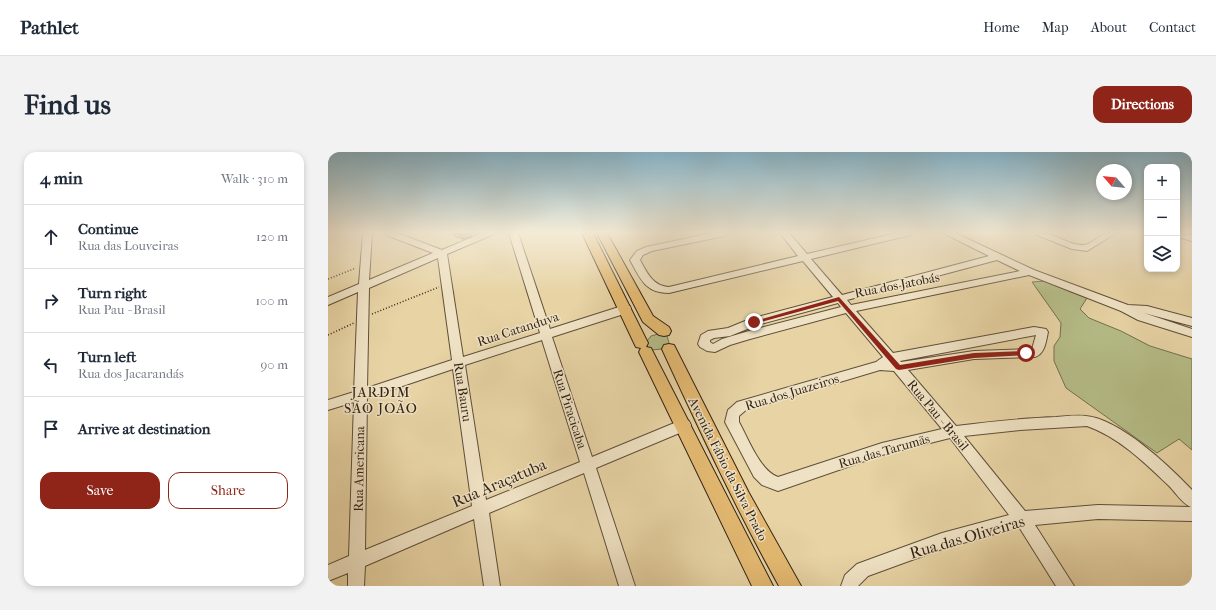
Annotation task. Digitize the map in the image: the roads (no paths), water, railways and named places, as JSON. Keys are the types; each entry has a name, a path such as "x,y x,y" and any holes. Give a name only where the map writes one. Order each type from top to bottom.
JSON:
{"main road":[{"name":"Avenida Fábio da Silva Prado","path":"597,253 763,586"},
{"path":"613,253 648,319 668,333 673,339 669,349 656,354 644,347 644,338 650,333 664,331"},
{"name":"Avenida Fábio da Silva Prado","path":"669,349 771,553 791,586"}],"street":[{"name":"Rua Americana","path":"356,586 362,319 366,253"},
{"path":"328,302 441,253"},
{"name":"Rua Bauru","path":"442,253 492,586"},
{"name":"Rua Piracicaba","path":"520,253 627,586"},
{"path":"640,253 635,260 650,284 657,290 669,290 820,253"},
{"name":"Rua Pau - Brasil","path":"801,253 848,309 890,364 953,432 1022,519 1066,586"},
{"path":"990,253 1030,272 1125,308 1142,317 1192,333"},
{"path":"839,299 996,256"},
{"name":"Rua dos Jatobás","path":"839,299 754,322 730,332 712,334 705,338 704,344 711,348 715,348 726,342 749,335 848,309 1030,272"},
{"path":"1125,308 1147,310 1192,322"},
{"name":"Rua Catanduva","path":"328,405 626,309"},
{"name":"Rua dos Juazeiros","path":"767,480 759,472 736,432 732,422 733,414 742,406 890,364 1034,331 1042,332 1038,349 1035,353 974,355 890,364"},
{"name":"Rua das Tarumãs","path":"767,480 778,484 882,449 953,432 1020,424 1087,422 1099,424 1108,428 1140,451 1173,480 1192,500"},
{"name":"Rua Araçatuba","path":"328,573 684,425"},
{"name":"Rua das Oliveiras","path":"849,586 851,581 863,570 942,541 1022,519 1098,512 1192,514"}],"district":[{"name":"JARDIM SÃO JOÃO","path":"381,400"}]}
